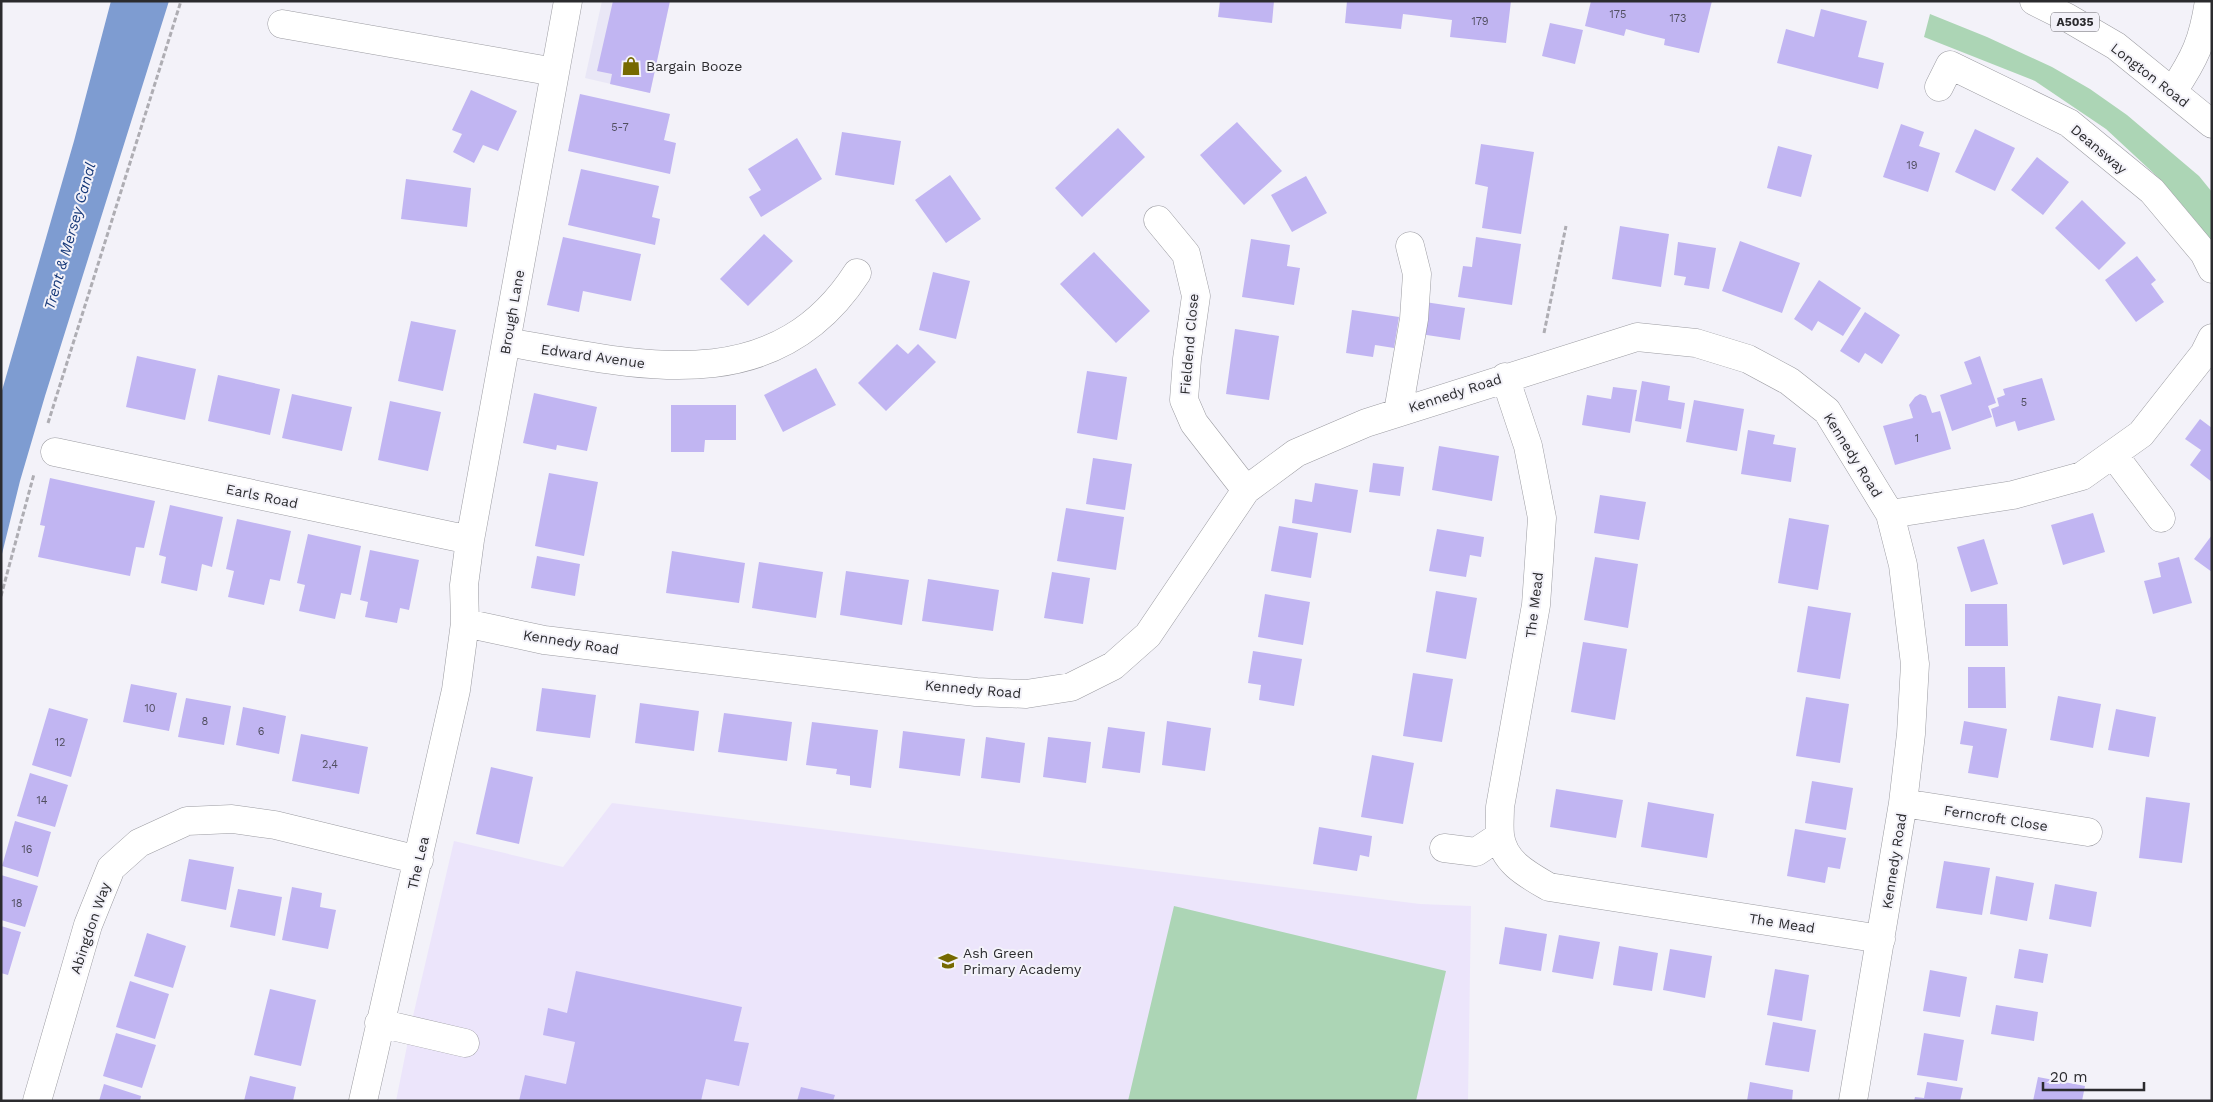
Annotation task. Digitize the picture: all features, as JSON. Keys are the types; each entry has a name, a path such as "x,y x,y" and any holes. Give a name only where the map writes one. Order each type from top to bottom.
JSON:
{"street":[{"name":"Brough Lane","path":"465,623 464,585 470,540 568,1"},
{"name":"Longton Road","path":"2034,1 2116,46 2212,124"},
{"path":"2173,91 2192,62 2205,31 2209,1"},
{"path":"282,24 555,72"},
{"name":"Deansway","path":"1939,87 1950,65 2070,123 2152,191 2204,253 2212,269"},
{"name":"Fieldend Close","path":"1158,220 1186,254 1196,296 1187,359 1184,400 1194,423 1246,490"},
{"path":"1398,412 1414,319 1417,274 1410,246"},
{"name":"Edward Avenue","path":"507,342 634,364 712,365 752,356 781,344 810,327 842,298 858,273"},
{"name":"Kennedy Road","path":"465,623 544,640 976,692 1026,694 1071,688 1113,666 1148,635 1246,490 1296,453 1366,423 1398,412 1637,337 1696,343 1748,359 1789,381 1827,411 1890,514 1903,565 1915,664 1912,734 1882,939 1853,1101"},
{"path":"1890,514 2013,495 2082,476 2141,434 2204,354 2212,338"},
{"name":"The Mead","path":"1506,377 1528,446 1542,518 1536,604 1500,807 1500,836 1508,858 1527,875 1549,887 1882,939"},
{"name":"Earls Road","path":"46,450 470,540"},
{"path":"2113,454 2161,518"},
{"name":"The Lea","path":"363,1101 456,690 465,623"},
{"name":"Ferncroft Close","path":"1903,803 2088,832"},
{"name":"Abingdon Way","path":"37,1101 88,925 111,868 139,843 186,821 232,819 275,824 419,860"},
{"path":"1444,848 1476,852 1500,836"},
{"path":"380,1022 464,1043"}],"path":[{"path":"1,596 181,1"},
{"path":"1537,367 1566,226"}],"shaded area":[{"path":"602,1 670,1 650,93 585,78"},
{"name":"Ash Green Primary Academy","path":"612,803 1420,904 1471,906 1468,1101 396,1101 413,1016 454,841 563,867"}],"green space":[{"path":"1930,14 1987,37 2052,67 2090,89 2127,115 2199,176 2212,192 2212,248 2200,226 2162,181 2106,129 2035,81 1924,37"},
{"path":"1174,906 1446,971 1416,1101 1128,1101"}],"water":[{"name":"Trent & Mersey Canal","path":"111,1 169,1 45,396 20,481 1,558 1,394 74,141"}],"building":[{"path":"613,1 670,1 650,93 610,84 612,74 597,71"},
{"path":"1220,1 1274,1 1272,23 1218,17"},
{"path":"1347,1 1511,1 1506,43 1450,37 1452,20 1403,14 1401,29 1345,23"},
{"path":"1591,1 1712,1 1699,53 1664,45 1665,39 1626,29 1624,36 1585,26"},
{"path":"1821,9 1867,21 1858,57 1884,63 1878,89 1777,63 1786,29 1814,37"},
{"path":"1550,23 1583,30 1575,64 1542,56"},
{"path":"471,90 517,111 498,151 483,145 474,163 453,152 462,134 452,130"},
{"path":"580,94 670,114 664,140 676,143 670,174 568,151"},
{"path":"1237,122 1282,171 1244,205 1200,155"},
{"path":"1901,124 1924,132 1919,146 1940,153 1928,192 1883,177"},
{"path":"1118,128 1145,157 1082,217 1055,188"},
{"path":"1975,129 2015,148 1995,191 1955,172"},
{"path":"842,132 901,141 894,185 835,175"},
{"path":"797,138 822,179 761,217 749,197 761,190 748,169"},
{"path":"1481,144 1534,152 1521,234 1482,228 1488,187 1475,184"},
{"path":"1778,146 1812,155 1801,197 1767,188"},
{"path":"2037,157 2069,182 2043,215 2011,190"},
{"path":"581,169 659,186 652,217 660,219 655,245 568,225"},
{"path":"950,175 981,219 946,243 915,200"},
{"path":"1306,176 1327,213 1292,232 1271,195"},
{"path":"406,179 471,188 467,227 401,219"},
{"path":"2082,200 2126,243 2099,270 2055,228"},
{"path":"1620,226 1669,234 1661,287 1612,279"},
{"path":"764,234 793,261 748,306 720,279"},
{"path":"563,237 641,254 631,301 583,291 579,312 547,305"},
{"path":"1476,237 1521,244 1512,305 1458,297 1463,266 1472,267"},
{"path":"1251,239 1290,245 1287,266 1300,268 1294,305 1242,297"},
{"path":"1740,241 1800,263 1782,313 1722,291"},
{"path":"1678,242 1716,248 1709,289 1684,285 1686,277 1674,275"},
{"path":"1094,252 1150,311 1116,343 1060,284"},
{"path":"2137,256 2156,280 2151,284 2164,302 2136,322 2105,280"},
{"path":"933,272 970,281 956,339 919,330"},
{"path":"1819,280 1861,308 1843,336 1818,321 1812,331 1794,319"},
{"path":"1425,302 1465,308 1460,340 1420,334"},
{"path":"1352,310 1399,317 1394,348 1375,345 1373,357 1346,353"},
{"path":"1865,312 1900,335 1882,364 1865,353 1859,363 1840,351"},
{"path":"411,321 456,330 443,391 398,381"},
{"path":"1235,329 1279,336 1269,400 1226,394"},
{"path":"897,344 908,354 918,344 936,362 886,411 858,383"},
{"path":"137,356 196,369 185,420 126,407"},
{"path":"1980,356 1996,403 1988,406 1992,417 1952,431 1940,395 1972,384 1964,362"},
{"path":"816,368 836,405 783,432 764,395"},
{"path":"1087,371 1127,377 1117,440 1077,433"},
{"path":"218,375 280,389 270,435 208,421"},
{"path":"2042,378 2055,420 2018,431 2015,421 1996,427 1991,409 1999,406 1997,398 2005,395 2003,389"},
{"path":"1642,381 1670,386 1668,400 1685,403 1681,429 1635,421"},
{"path":"1613,387 1637,390 1630,433 1582,425 1587,395 1611,399"},
{"path":"534,393 597,407 587,451 557,445 556,450 523,443"},
{"path":"292,394 352,407 342,451 282,438"},
{"path":"1920,394 1926,396 1932,413 1940,411 1951,449 1895,465 1883,426 1913,418 1909,405"},
{"path":"1694,400 1744,409 1737,451 1686,442"},
{"path":"390,401 441,412 428,471 378,460"},
{"path":"671,405 736,405 736,440 705,440 704,452 671,452"},
{"path":"2200,419 2212,428 2212,482 2190,465 2201,450 2185,439"},
{"path":"1748,430 1775,435 1773,444 1796,448 1791,482 1741,474"},
{"path":"1439,446 1499,456 1492,501 1432,490"},
{"path":"1093,458 1132,464 1125,510 1086,504"},
{"path":"1373,463 1404,467 1400,496 1369,492"},
{"path":"549,473 598,482 584,556 535,546"},
{"path":"50,478 155,501 144,548 136,547 130,576 38,557 45,526 40,525"},
{"path":"1315,483 1358,490 1351,533 1292,523 1295,499 1312,502"},
{"path":"1600,495 1646,502 1639,540 1594,533"},
{"path":"170,505 223,517 212,567 202,564 197,591 161,583 166,557 159,555"},
{"path":"1066,508 1124,517 1116,570 1057,561"},
{"path":"2093,513 2105,552 2063,565 2051,525"},
{"path":"1789,518 1829,525 1818,590 1778,583"},
{"path":"237,519 291,531 280,581 270,579 264,605 228,597 234,571 226,569"},
{"path":"1279,526 1318,533 1311,578 1271,571"},
{"path":"1437,529 1484,537 1481,557 1470,555 1466,577 1429,571"},
{"path":"308,534 361,546 351,595 341,593 335,619 299,611 305,585 297,583"},
{"path":"2212,535 2212,572 2194,559"},
{"path":"1984,539 1998,584 1971,592 1957,547"},
{"path":"370,550 419,560 409,610 400,608 397,623 365,617 368,602 360,600"},
{"path":"672,551 745,563 739,603 666,593"},
{"path":"537,556 580,564 575,596 531,588"},
{"path":"1595,557 1638,564 1628,628 1584,620"},
{"path":"2179,557 2192,603 2153,614 2144,581 2161,577 2158,563"},
{"path":"759,562 823,572 816,618 752,608"},
{"path":"846,571 909,580 902,625 840,615"},
{"path":"1052,572 1090,578 1083,624 1044,618"},
{"path":"928,579 999,590 993,631 922,621"},
{"path":"1436,591 1477,598 1466,659 1426,652"},
{"path":"1265,594 1310,602 1303,645 1258,637"},
{"path":"1965,604 2007,604 2008,646 1965,646"},
{"path":"1808,606 1851,613 1840,679 1797,672"},
{"path":"1583,642 1627,649 1615,720 1571,712"},
{"path":"1253,651 1302,659 1294,706 1259,700 1261,685 1248,683"},
{"path":"1968,667 2005,667 2006,708 1968,708"},
{"path":"1413,673 1453,679 1442,742 1403,736"},
{"path":"131,684 177,693 169,731 123,722"},
{"path":"542,688 596,695 590,738 536,731"},
{"path":"2058,696 2101,704 2093,748 2050,740"},
{"path":"1806,697 1849,704 1840,763 1796,756"},
{"path":"186,698 231,706 224,745 178,737"},
{"path":"640,703 699,711 694,751 635,743"},
{"path":"243,707 286,716 279,754 236,745"},
{"path":"49,708 88,719 71,777 32,765"},
{"path":"2116,709 2156,717 2149,757 2108,750"},
{"path":"724,713 792,722 787,761 718,752"},
{"path":"1167,721 1211,728 1205,771 1162,765"},
{"path":"1964,721 2007,729 1998,778 1968,773 1973,746 1960,744"},
{"path":"812,722 878,730 871,788 850,785 850,776 836,774 837,769 806,765"},
{"path":"1108,727 1145,732 1140,773 1102,768"},
{"path":"903,731 965,739 960,776 899,768"},
{"path":"301,734 368,747 359,794 292,781"},
{"path":"986,737 1025,743 1020,783 981,778"},
{"path":"1048,737 1091,742 1086,783 1043,777"},
{"path":"1372,755 1414,763 1403,824 1361,817"},
{"path":"491,767 533,777 519,844 476,834"},
{"path":"30,773 68,785 55,827 17,816"},
{"path":"1812,781 1853,788 1846,830 1805,823"},
{"path":"1556,789 1623,800 1616,838 1550,827"},
{"path":"2146,797 2190,803 2182,863 2139,858"},
{"path":"1648,802 1714,814 1707,858 1641,847"},
{"path":"15,821 51,832 38,877 2,866"},
{"path":"1319,827 1372,836 1369,857 1360,855 1357,871 1313,864"},
{"path":"1795,829 1846,838 1840,869 1828,867 1825,883 1787,876"},
{"path":"189,859 234,867 226,910 181,901"},
{"path":"1944,861 1990,868 1982,915 1936,908"},
{"path":"1,875 38,886 25,927 1,920"},
{"path":"1996,876 2034,883 2027,921 1990,914"},
{"path":"2055,884 2097,892 2091,927 2049,919"},
{"path":"292,887 322,893 320,907 336,910 328,949 282,940"},
{"path":"238,889 282,897 275,936 230,927"},
{"path":"1,926 21,932 8,975 1,973"},
{"path":"1505,927 1547,934 1541,971 1499,964"},
{"path":"147,933 186,946 173,988 134,976"},
{"path":"1559,935 1600,942 1593,979 1552,972"},
{"path":"1619,946 1658,953 1652,991 1613,985"},
{"path":"1670,949 1712,956 1705,998 1663,990"},
{"path":"2019,949 2048,954 2043,983 2014,978"},
{"path":"1775,969 1809,975 1802,1021 1767,1015"},
{"path":"1930,970 1967,977 1960,1017 1923,1011"},
{"path":"576,971 742,1007 734,1041 749,1043 739,1086 706,1079 701,1101 519,1101 525,1075 566,1084 575,1042 543,1035 548,1008 567,1013"},
{"path":"130,981 169,994 155,1039 116,1027"},
{"path":"270,989 316,1000 301,1066 254,1055"},
{"path":"1996,1005 2038,1012 2034,1041 1991,1034"},
{"path":"1773,1022 1816,1030 1809,1072 1765,1065"},
{"path":"116,1033 156,1045 142,1088 103,1076"},
{"path":"1924,1033 1964,1040 1957,1081 1917,1075"},
{"path":"250,1076 296,1087 293,1101 244,1101"},
{"path":"2038,1077 2085,1086 2082,1101 2033,1101"},
{"path":"1750,1082 1793,1090 1792,1101 1747,1101"},
{"path":"1927,1082 1963,1088 1960,1101 1914,1101 1915,1097 1924,1098"},
{"path":"104,1084 141,1096 140,1101 99,1101"},
{"path":"801,1087 835,1095 833,1101 797,1101"}],"place":[{"name":"Bargain Booze","path":"631,66"},
{"name":"Ash Green Primary Academy","path":"948,961"}]}
